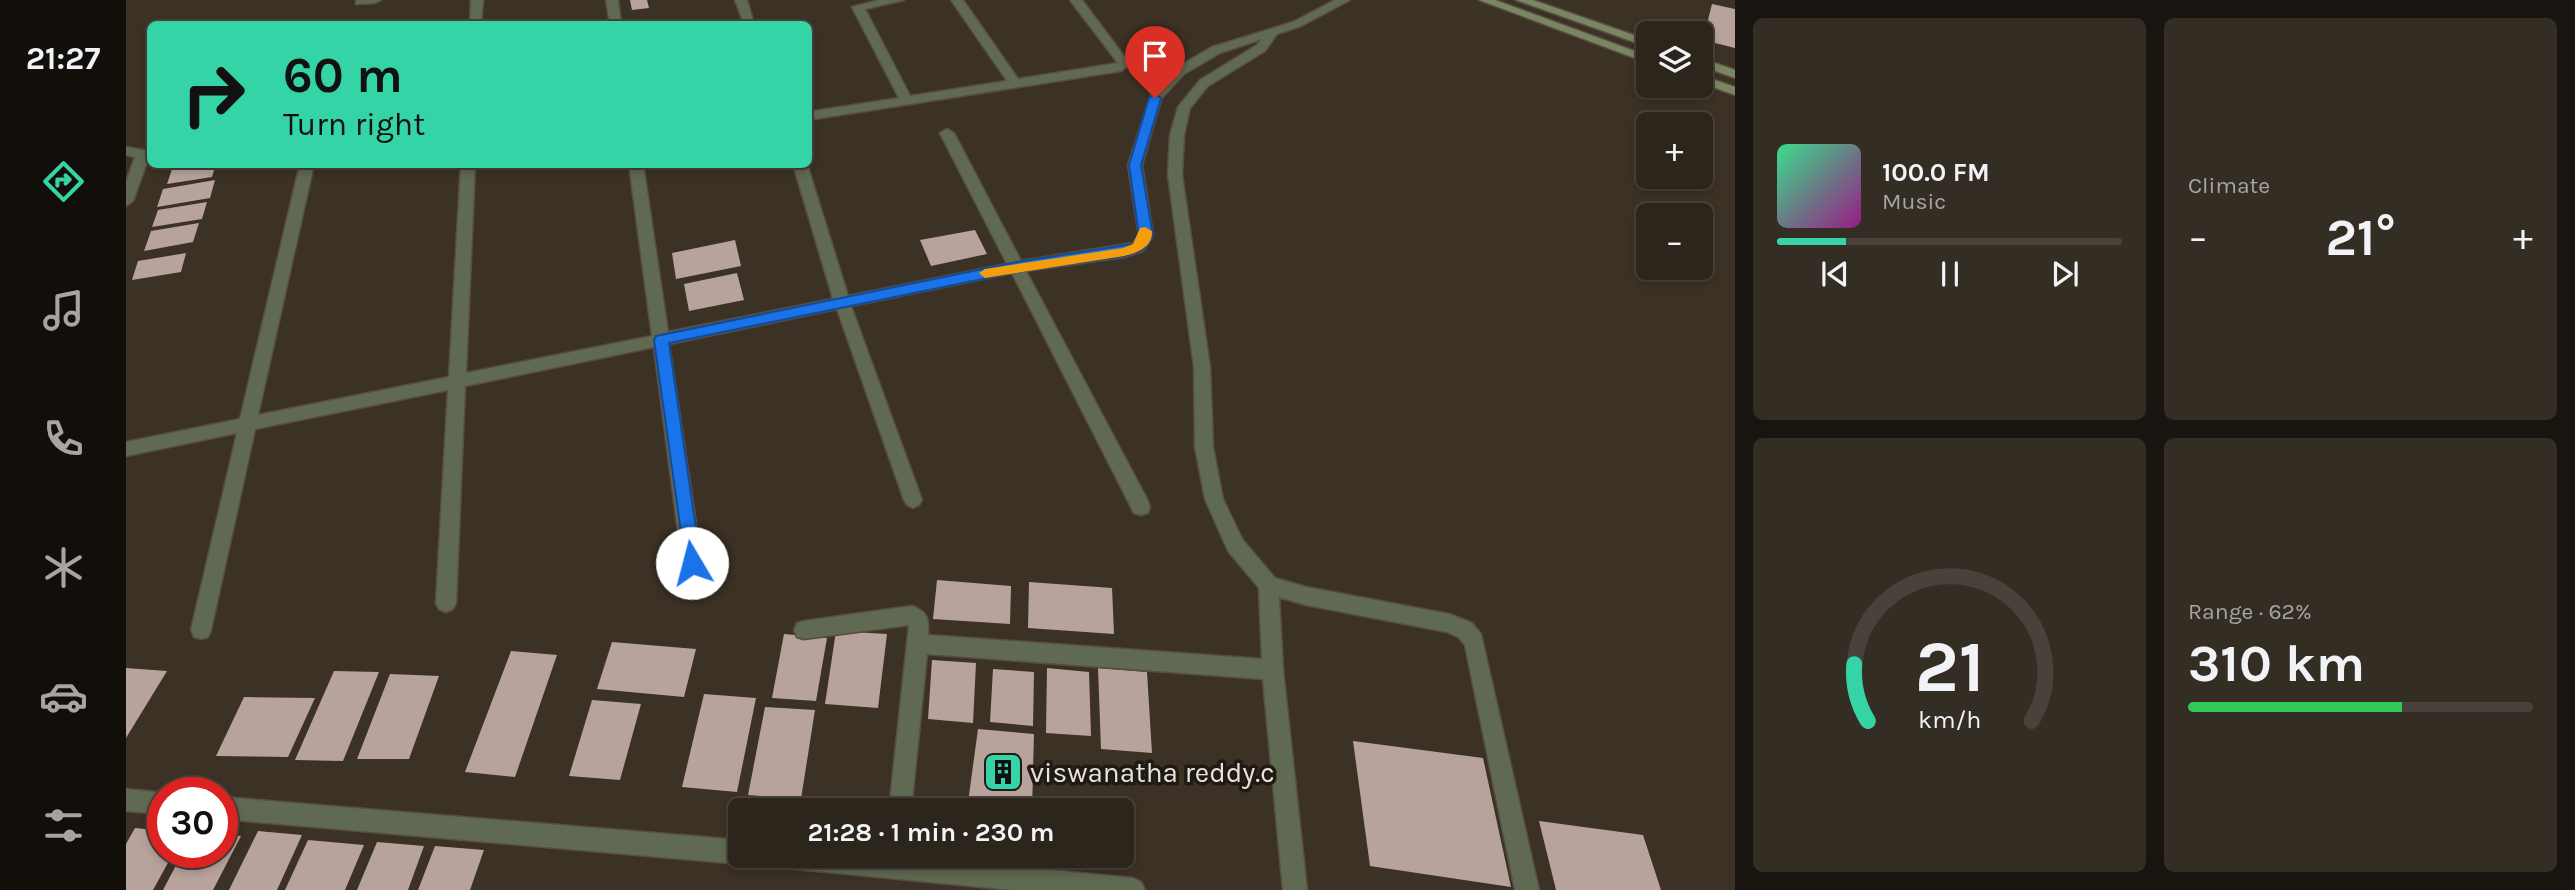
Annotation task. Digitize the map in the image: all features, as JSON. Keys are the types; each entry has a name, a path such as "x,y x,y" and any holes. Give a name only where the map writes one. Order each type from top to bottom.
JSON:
{"main road":[{"path":"1485,0 1636,56"},
{"path":"1522,0 1636,40"},
{"path":"1713,66 1735,74"},
{"path":"1713,83 1735,91"}],"street":[{"path":"360,2 375,0"},
{"path":"476,21 477,0"},
{"path":"612,0 616,21"},
{"path":"741,0 748,21"},
{"path":"898,0 857,3 907,102"},
{"path":"957,0 1016,85"},
{"path":"812,115 1016,85 1124,64 1076,0"},
{"path":"126,449 1017,267 1124,252 1138,247 1146,236 1135,165 1155,98 1180,71 1216,50 1317,16 1344,0"},
{"path":"1273,32 1261,48 1204,83 1184,107 1177,135 1175,174 1202,367 1204,447 1214,499 1235,545 1269,585 1306,596 1449,623 1465,630 1474,641 1527,890"},
{"path":"947,133 1141,507"},
{"path":"126,151 144,154 126,201"},
{"path":"201,630 306,168"},
{"path":"446,603 468,168"},
{"path":"637,168 692,563"},
{"path":"801,168 842,303 913,500"},
{"path":"1269,585 1273,670 1295,890"},
{"path":"804,630 912,615 919,620 901,798"},
{"path":"918,644 1273,670"},
{"path":"126,800 147,802"},
{"path":"238,809 728,851"},
{"path":"958,868 1133,890"}],"building":[{"path":"630,0 647,0 649,8 632,10"},
{"path":"1712,4 1735,9 1735,48 1713,42 1713,21 1708,21"},
{"path":"172,168 215,168 212,177 167,184"},
{"path":"215,180 210,198 157,207 163,189"},
{"path":"207,202 202,219 152,227 158,210"},
{"path":"199,223 193,242 144,251 151,231"},
{"path":"975,230 987,254 931,266 920,240"},
{"path":"735,240 741,266 676,279 672,253"},
{"path":"186,253 181,272 132,280 138,261"},
{"path":"737,273 744,300 689,311 684,284"},
{"path":"937,580 1011,586 1010,624 933,619"},
{"path":"1029,582 1112,588 1114,634 1028,628"},
{"path":"836,631 887,634 878,708 825,704"},
{"path":"784,634 827,638 816,701 772,698"},
{"path":"612,642 696,649 684,697 597,689"},
{"path":"511,651 557,655 515,777 465,772"},
{"path":"932,660 976,663 973,723 928,719"},
{"path":"126,668 167,671 126,738"},
{"path":"1047,668 1089,672 1091,736 1046,733"},
{"path":"1098,668 1147,672 1152,753 1101,749"},
{"path":"993,669 1034,672 1033,726 990,722"},
{"path":"334,671 379,672 343,761 295,760"},
{"path":"390,674 439,676 409,759 357,759"},
{"path":"704,694 756,698 737,792 682,787"},
{"path":"244,697 315,698 288,757 216,756"},
{"path":"592,700 641,704 620,780 569,776"},
{"path":"765,707 815,710 801,798 748,795"},
{"name":"viswanatha reddy.c","path":"978,729 1034,734 1032,798 969,798"},
{"path":"1353,741 1483,758 1511,887 1370,866"},
{"path":"1539,821 1643,835 1661,890 1556,890"},
{"path":"135,828 147,829 147,868 165,868 153,890 126,890 126,844"},
{"path":"258,831 302,835 277,890 229,890"},
{"path":"308,840 364,845 345,890 285,890"},
{"path":"377,842 424,846 408,890 357,890"},
{"path":"435,846 484,850 470,890 418,890"},
{"path":"175,868 224,868 213,890 163,890"}],"slow traffic":[{"path":"985,273 1124,252 1138,247 1146,236 1145,231"}],"place":[{"name":"viswanatha reddy.c","path":"1003,772"}],"route":[{"path":"692,563 661,340 1017,267 1124,252 1138,247 1146,236 1135,165 1155,98"}]}
